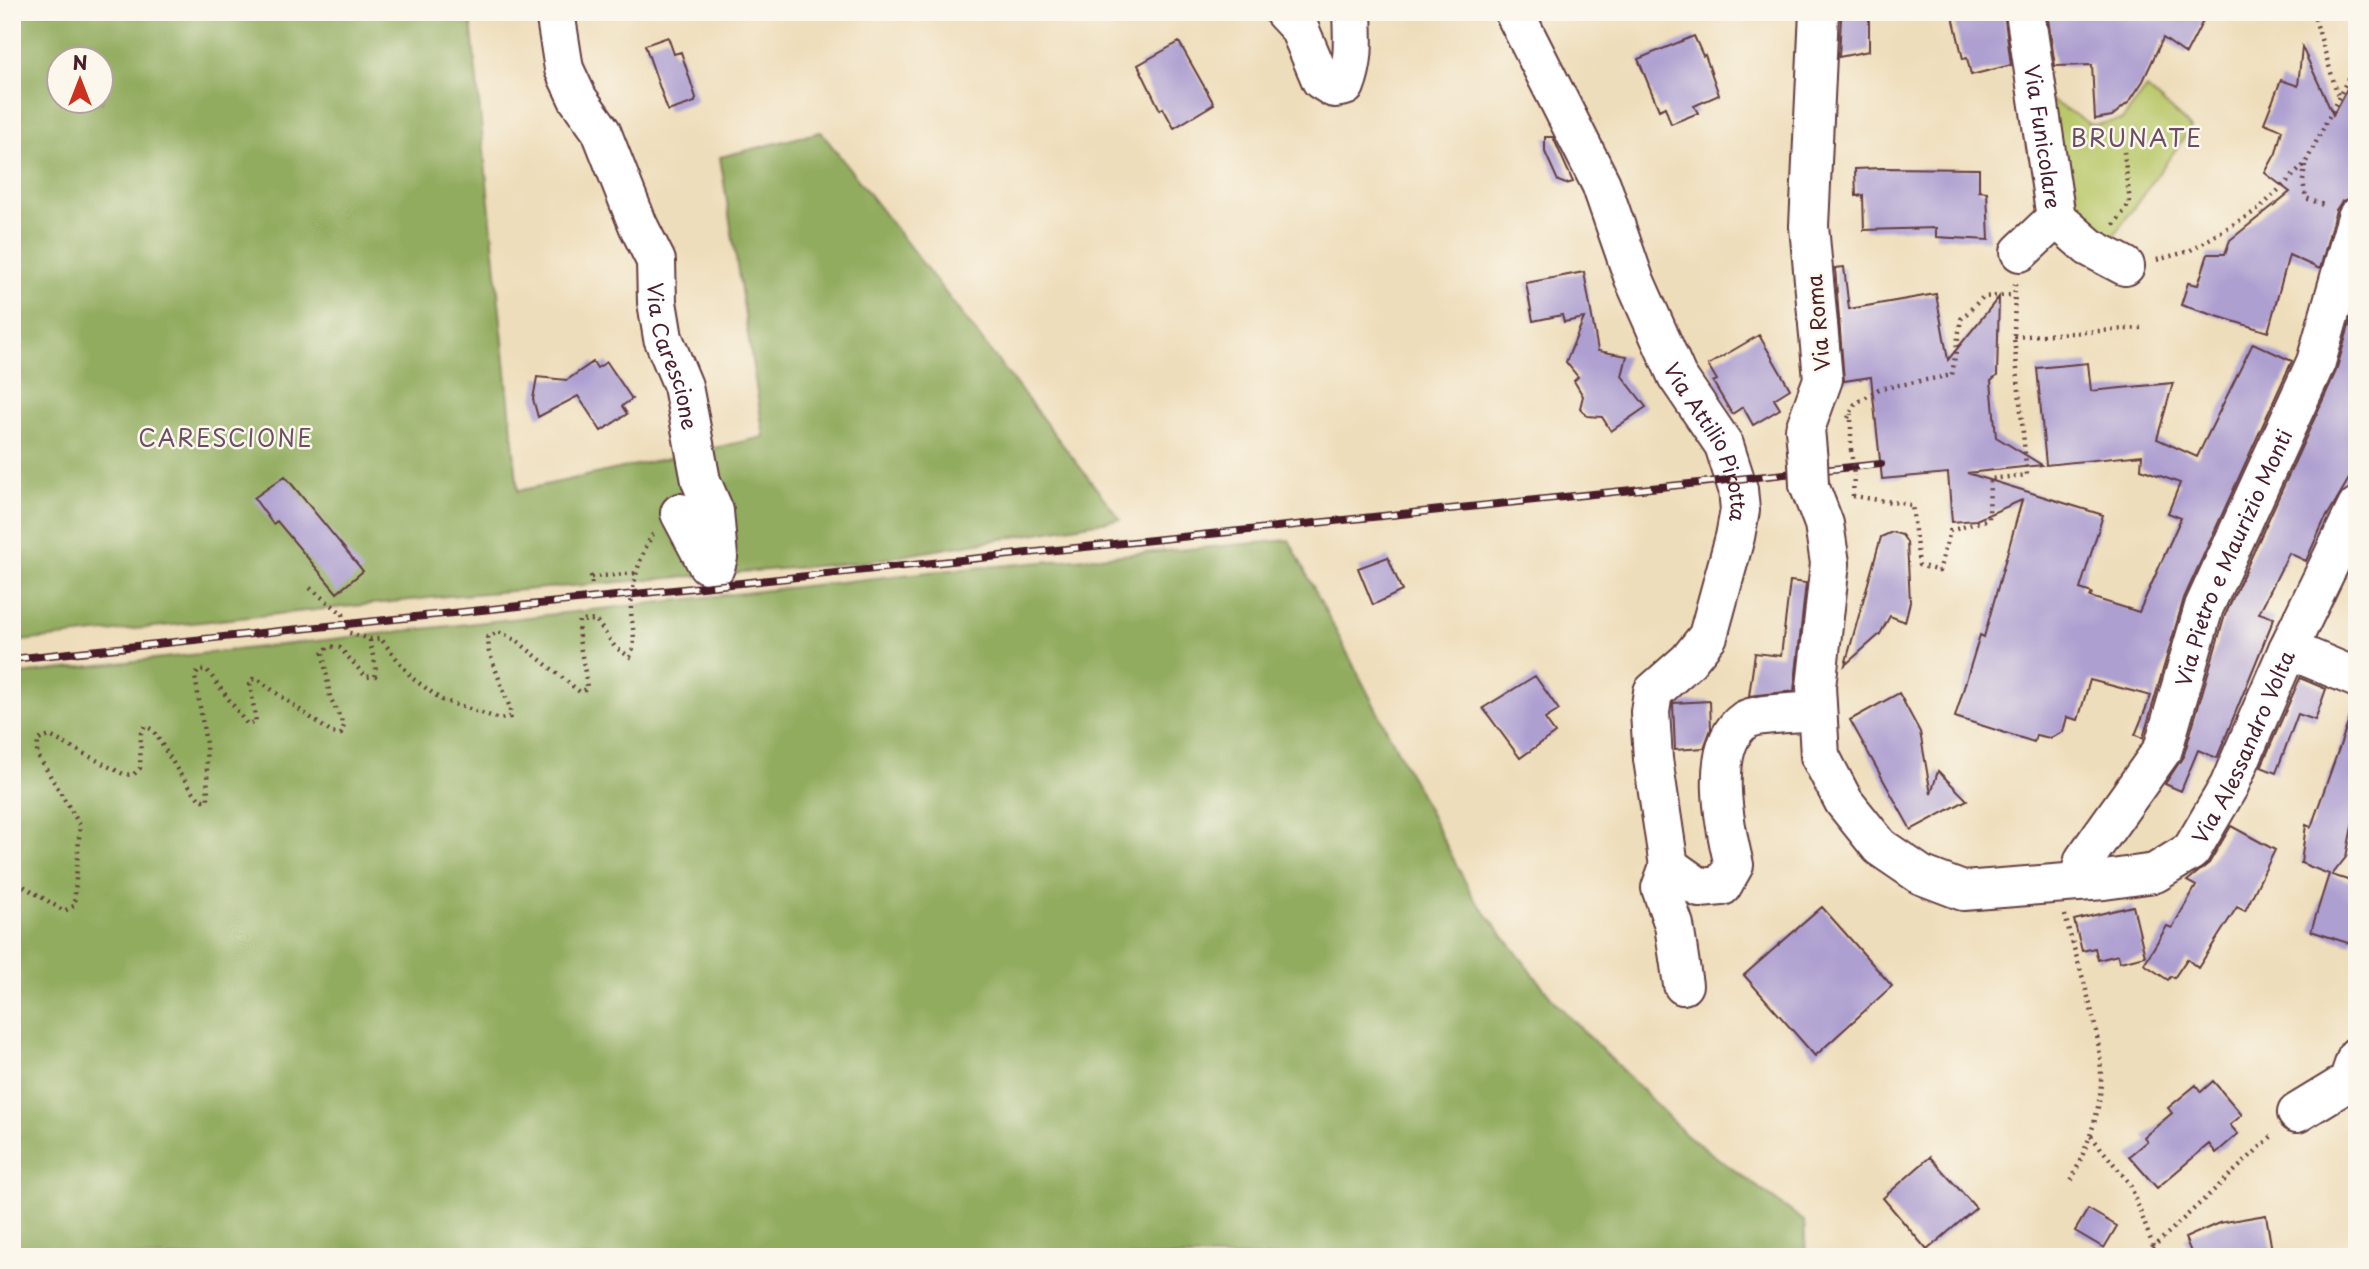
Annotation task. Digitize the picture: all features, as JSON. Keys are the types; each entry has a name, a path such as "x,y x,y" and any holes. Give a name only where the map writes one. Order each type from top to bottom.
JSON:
{"street":[{"name":"Via Carescione","path":"555,12 564,69 578,99 601,131 638,225 656,261 663,338 683,386 701,481 714,511 718,557 715,567 707,564 680,513"},
{"path":"1284,12 1299,28 1321,80 1334,88 1345,86 1354,51 1352,12"},
{"name":"Via Attilio Pirotta","path":"1514,12 1601,184 1634,279 1677,376 1708,417 1724,445 1738,489 1740,510 1735,537 1708,636 1688,661 1653,692 1650,712 1653,759 1669,866 1661,887 1674,925 1683,985"},
{"name":"Via Roma","path":"1815,711 1830,563 1824,524 1809,474 1805,429 1823,379 1809,226 1819,12"},
{"name":"Via Funicolare","path":"2025,12 2056,218 2089,247 2125,266"},
{"path":"2020,252 2056,218"},
{"name":"Via Pietro e Maurizio Monti","path":"2068,883 2163,749 2204,607 2316,362 2357,218"},
{"name":"Via Alessandro Volta","path":"1815,711 1820,756 1844,802 1880,847 1921,875 1963,891 2155,873 2191,851 2229,786 2288,649 2357,507"},
{"path":"2288,649 2357,678"},
{"path":"1669,866 1700,887 1721,886 1734,865 1720,793 1731,734 1747,718 1815,711"},
{"path":"2297,1113 2348,1082 2357,1056"}],"path":[{"path":"2313,12 2338,97"},
{"path":"2125,266 2189,251 2259,209 2305,164 2357,61"},
{"path":"2103,218 2112,228 2130,203 2124,152"},
{"path":"2305,164 2303,181 2306,198 2357,218"},
{"path":"1851,413 1853,496 1912,505 1919,565 1939,571 1950,531 1989,519 1990,479 2027,475 2014,337 2013,295 2020,252"},
{"path":"1841,428 1854,404 1879,389 1952,375 1961,319 1983,297 2013,295"},
{"path":"2014,337 2141,328"},
{"path":"310,588 343,614 347,632 370,639 381,639 412,678 442,700 500,719 510,717 510,708 489,652 488,637 498,632 516,640 580,692 587,689 585,656 577,632 579,621 596,620 615,648 630,656 634,643 631,607 637,573 591,577 592,584"},
{"path":"12,878 64,911 74,906 80,825 37,754 38,740 50,736 125,775 134,774 140,768 141,733 145,726 153,730 180,774 200,800 208,800 206,744 195,676 198,670 207,670 247,724 256,722 250,684 253,679 332,733 341,733 344,726 330,697 323,653 329,646 340,648 366,677 375,676 377,667 370,649 370,639"},
{"path":"2068,883 2099,1049 2100,1094 2091,1136 2071,1182"},
{"path":"2152,1248 2297,1113"},
{"path":"2091,1136 2130,1184 2157,1257"}],"green space":[{"path":"12,12 470,12 518,491 764,437 720,157 821,132 1120,519 865,562 448,596 12,642"},
{"path":"2147,88 2191,128 2109,242 2088,227 2074,207 2060,194 2042,95 2092,125 2122,120"},
{"path":"1289,540 1473,897 1555,1002 1686,1135 1804,1221 1806,1257 12,1257 12,675 929,572"}],"building":[{"path":"1869,12 1869,51 1839,57 1841,18"},
{"path":"1952,12 2004,12 2011,65 1971,75 1967,58 1963,59"},
{"path":"2047,12 2188,12 2203,21 2186,54 2163,38 2143,81 2129,102 2112,116 2095,119 2092,65 2055,66"},
{"path":"1694,36 1703,56 1705,55 1719,95 1694,106 1698,113 1671,124 1665,107 1659,110 1638,59"},
{"path":"668,37 674,54 681,52 696,98 695,102 668,111 645,45"},
{"path":"1179,42 1214,104 1174,128 1163,108 1160,110 1138,65"},
{"path":"2302,47 2333,115 2357,70 2357,196 2342,201 2336,210 2320,269 2289,255 2268,332 2181,305 2188,283 2198,285 2208,254 2225,254 2230,240 2290,192 2265,173 2276,153 2282,130 2264,123 2281,80 2298,86"},
{"path":"1545,137 1553,137 1573,182 1566,184 1558,181 1545,152"},
{"path":"1855,169 1979,169 1979,191 1987,192 1989,240 1936,237 1936,228 1864,230 1863,195 1856,196"},
{"path":"1844,267 1849,309 1936,294 1948,360 1999,297 1997,376 1991,381 1996,437 2042,465 1967,473 2103,515 2080,589 2092,593 2090,597 2139,612 2181,518 2168,513 2180,483 2141,469 2142,455 2046,465 2037,368 2088,363 2091,391 2173,383 2157,439 2197,457 2253,343 2292,361 2184,598 2143,738 2135,735 2151,696 2090,680 2078,720 2067,717 2063,732 2050,738 2036,735 2034,742 1955,717 1980,635 1984,637 2022,500 1976,520 1952,522 1948,473 1882,479 1871,377 1844,381 1835,268"},
{"path":"1584,272 1598,351 1627,356 1622,376 1646,407 1611,431 1602,417 1587,416 1580,408 1583,396 1574,381 1578,377 1566,362 1584,318 1564,322 1562,315 1533,321 1526,283"},
{"path":"2357,298 2357,465 2323,523 2306,561 2289,553 2259,613 2274,618 2217,758 2198,750 2181,791 2165,784 2184,755 2225,615 2336,371"},
{"path":"1759,335 1790,389 1774,399 1780,409 1753,425 1743,407 1732,414 1713,382 1717,380 1708,365"},
{"path":"593,362 597,368 607,362 632,399 622,406 627,414 601,431 578,396 538,417 533,399 537,377 567,380"},
{"path":"285,476 363,571 337,593 277,521 273,524 254,498"},
{"path":"1892,532 1902,535 1907,542 1910,602 1905,622 1890,616 1880,634 1845,665 1881,537"},
{"path":"1388,557 1402,591 1373,605 1358,568"},
{"path":"1790,581 1806,583 1794,691 1749,696 1755,653 1781,656"},
{"path":"1535,676 1559,710 1545,719 1555,733 1520,758 1483,708"},
{"path":"2300,678 2326,689 2315,720 2298,714 2276,773 2261,767"},
{"path":"1899,693 1920,732 1931,794 1938,771 1967,800 1911,830 1850,720"},
{"path":"1710,701 1711,729 1704,748 1675,750 1673,703"},
{"path":"2353,709 2357,710 2357,801 2346,857 2332,875 2357,883 2357,928 2351,944 2311,931 2329,874 2301,863 2306,825 2311,827"},
{"path":"2231,826 2275,850 2245,911 2237,907 2198,968 2187,959 2174,978 2171,976 2168,980 2144,964 2167,926 2172,928 2196,886 2187,881 2209,863"},
{"path":"2133,906 2145,956 2120,962 2118,955 2098,960 2095,948 2082,951 2074,920"},
{"path":"1822,907 1892,986 1815,1056 1744,975"},
{"path":"2213,1081 2242,1115 2230,1125 2238,1134 2216,1153 2209,1144 2157,1188 2129,1156 2147,1141 2144,1137 2172,1113 2168,1108 2196,1085 2201,1092"},
{"path":"1930,1157 1976,1208 1927,1250 1883,1198"},
{"path":"2088,1209 2117,1226 2104,1248 2075,1231"},
{"path":"2266,1215 2273,1257 2193,1257 2185,1238 2219,1223"}],"railway":[{"path":"12,659 1881,464"}],"district":[{"name":"BRUNATE","path":"2137,137"},
{"name":"CARESCIONE","path":"226,437"}]}
